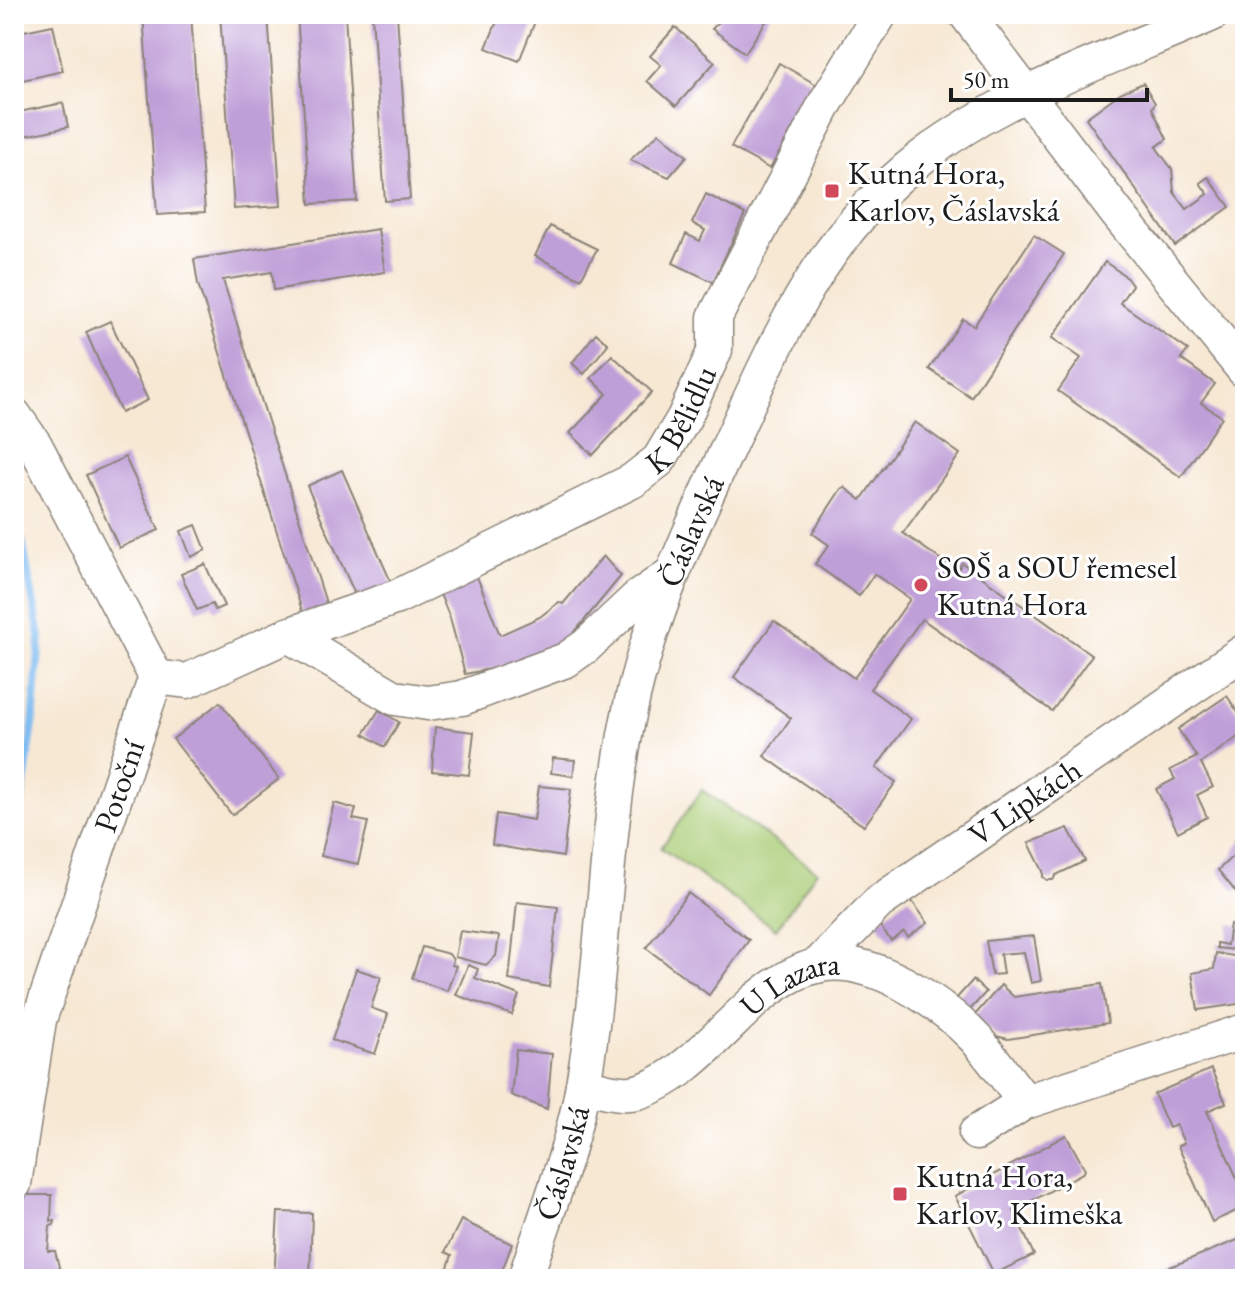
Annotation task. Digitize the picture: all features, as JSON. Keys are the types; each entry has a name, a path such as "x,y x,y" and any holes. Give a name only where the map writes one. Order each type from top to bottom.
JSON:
{"street":[{"name":"K Bělidlu","path":"156,677 187,681 288,635 397,597 621,487 659,460 684,418 715,350 715,317 826,102 880,14"},
{"path":"966,14 1116,212 1245,371"},
{"name":"Čáslavská","path":"525,1279 571,1135 583,1085 596,997 622,751 639,672 673,573 783,329 812,277 846,229 886,187 921,158 957,132 1028,93 1212,14"},
{"path":"14,415 35,445 156,677"},
{"path":"288,635 395,698 428,703 462,698 566,660 586,646 637,598 673,573"},
{"path":"586,646 639,672"},
{"name":"V Lipkách","path":"817,966 879,902 1245,651"},
{"name":"Potoční","path":"14,1184 39,1020 156,677"},
{"name":"U Lazara","path":"583,1085 624,1093 653,1085 675,1073 778,983 817,966 851,966 914,989 976,1040 1025,1102"},
{"path":"976,1133 1025,1102 1245,1031"}],"green space":[{"path":"702,790 817,871 776,929 661,848"}],"building":[{"path":"143,14 191,14 205,212 157,215"},
{"path":"220,14 268,14 281,206 234,209"},
{"path":"297,14 345,14 357,201 310,204"},
{"path":"372,14 397,14 410,199 385,201"},
{"path":"500,14 538,14 519,61 486,48"},
{"path":"707,14 771,14 745,53 712,29 720,21"},
{"path":"53,25 63,71 14,82 14,33"},
{"path":"675,27 715,62 676,106 647,81 661,65 650,56"},
{"path":"779,63 817,85 770,169 731,147"},
{"path":"1143,83 1155,103 1152,108 1167,139 1156,147 1172,169 1174,192 1187,209 1208,194 1200,183 1208,177 1230,207 1175,246 1086,118 1120,93"},
{"path":"63,103 68,127 14,138 14,113"},
{"path":"659,133 687,156 669,177 630,160"},
{"path":"706,194 745,214 713,282 673,263 686,234 700,241 705,230 692,223"},
{"path":"550,226 597,249 581,279 535,256"},
{"path":"378,229 385,272 274,290 272,272 223,280 328,609 304,617 198,284 194,259"},
{"path":"1034,235 1064,254 971,397 929,369 963,319 974,326"},
{"path":"1105,262 1124,275 1132,285 1120,303 1188,350 1181,359 1215,384 1201,403 1222,417 1181,477 1058,391 1081,358 1052,338"},
{"path":"110,321 148,400 121,413 86,332"},
{"path":"596,333 608,344 584,374 572,363"},
{"path":"612,355 652,392 593,455 570,433 607,394 591,378"},
{"path":"915,422 960,454 903,533 957,571 962,563 1092,655 1052,711 922,619 870,689 911,719 876,768 896,782 864,826 764,756 791,718 734,677 774,621 854,678 910,599 874,574 859,596 815,564 829,545 812,533 841,489 844,487 861,500"},
{"path":"125,457 159,530 119,548 86,475"},
{"path":"342,470 394,589 357,599 307,486"},
{"path":"196,525 206,550 191,557 181,531"},
{"path":"603,556 621,576 559,651 465,674 450,618 437,587 474,569 500,635 540,617 559,602 563,604"},
{"path":"205,564 224,606 215,610 212,604 197,610 181,574"},
{"path":"1227,696 1245,723 1245,732 1201,763 1213,787 1197,795 1207,817 1178,832 1156,789 1175,779 1170,770 1197,757 1178,729"},
{"path":"220,702 279,779 232,815 173,739"},
{"path":"379,710 399,722 385,747 364,734"},
{"path":"435,727 474,732 469,775 432,771"},
{"path":"553,758 575,760 573,776 551,773"},
{"path":"539,786 571,789 563,857 492,845 496,814 534,820"},
{"path":"334,803 356,809 353,819 368,822 358,864 321,856"},
{"path":"1068,828 1085,861 1056,875 1053,880 1047,880 1029,843"},
{"path":"1245,834 1245,882 1235,891 1218,870 1235,854"},
{"path":"688,893 749,940 709,995 646,948"},
{"path":"909,897 928,923 908,937 904,932 891,941 877,922"},
{"path":"517,902 558,907 549,987 509,980"},
{"path":"1230,924 1245,926 1245,951 1217,948 1217,943 1227,945"},
{"path":"460,931 499,936 496,956 486,965 455,957"},
{"path":"1034,936 1041,981 1031,983 1024,952 1000,954 1003,974 992,975 986,941"},
{"path":"422,947 449,954 453,960 452,965 456,966 447,991 412,978"},
{"path":"1216,953 1245,958 1245,1003 1198,1010 1192,973 1214,969"},
{"path":"468,965 478,969 475,978 519,995 512,1015 456,995"},
{"path":"356,969 381,977 371,1008 388,1014 375,1054 332,1040"},
{"path":"973,980 986,992 968,1012 955,1000"},
{"path":"1102,984 1108,1023 1008,1039 996,1036 974,1016 1001,985 1014,997"},
{"path":"516,1050 552,1054 547,1109 511,1095"},
{"path":"1211,1069 1226,1103 1207,1111 1245,1196 1245,1207 1212,1222 1178,1146 1184,1143 1176,1125 1169,1128 1154,1094"},
{"path":"1066,1135 1084,1172 1014,1211 1034,1255 994,1274 955,1196"},
{"path":"16,1195 52,1195 51,1221 55,1221 50,1226 48,1251 55,1251 62,1279 17,1279 14,1267"},
{"path":"278,1212 312,1213 310,1279 274,1279"},
{"path":"461,1220 512,1244 499,1279 444,1279 452,1255 445,1252"},
{"path":"1245,1237 1245,1279 1140,1279"}],"waterway":[{"path":"14,526 22,541 40,637 33,725 14,847"}],"place":[{"name":"Kutná Hora, Karlov, Čáslavská","path":"832,191"},
{"name":"SOŠ a SOU řemesel Kutná Hora","path":"921,585"},
{"name":"Kutná Hora, Karlov, Klimeška","path":"900,1194"}]}
